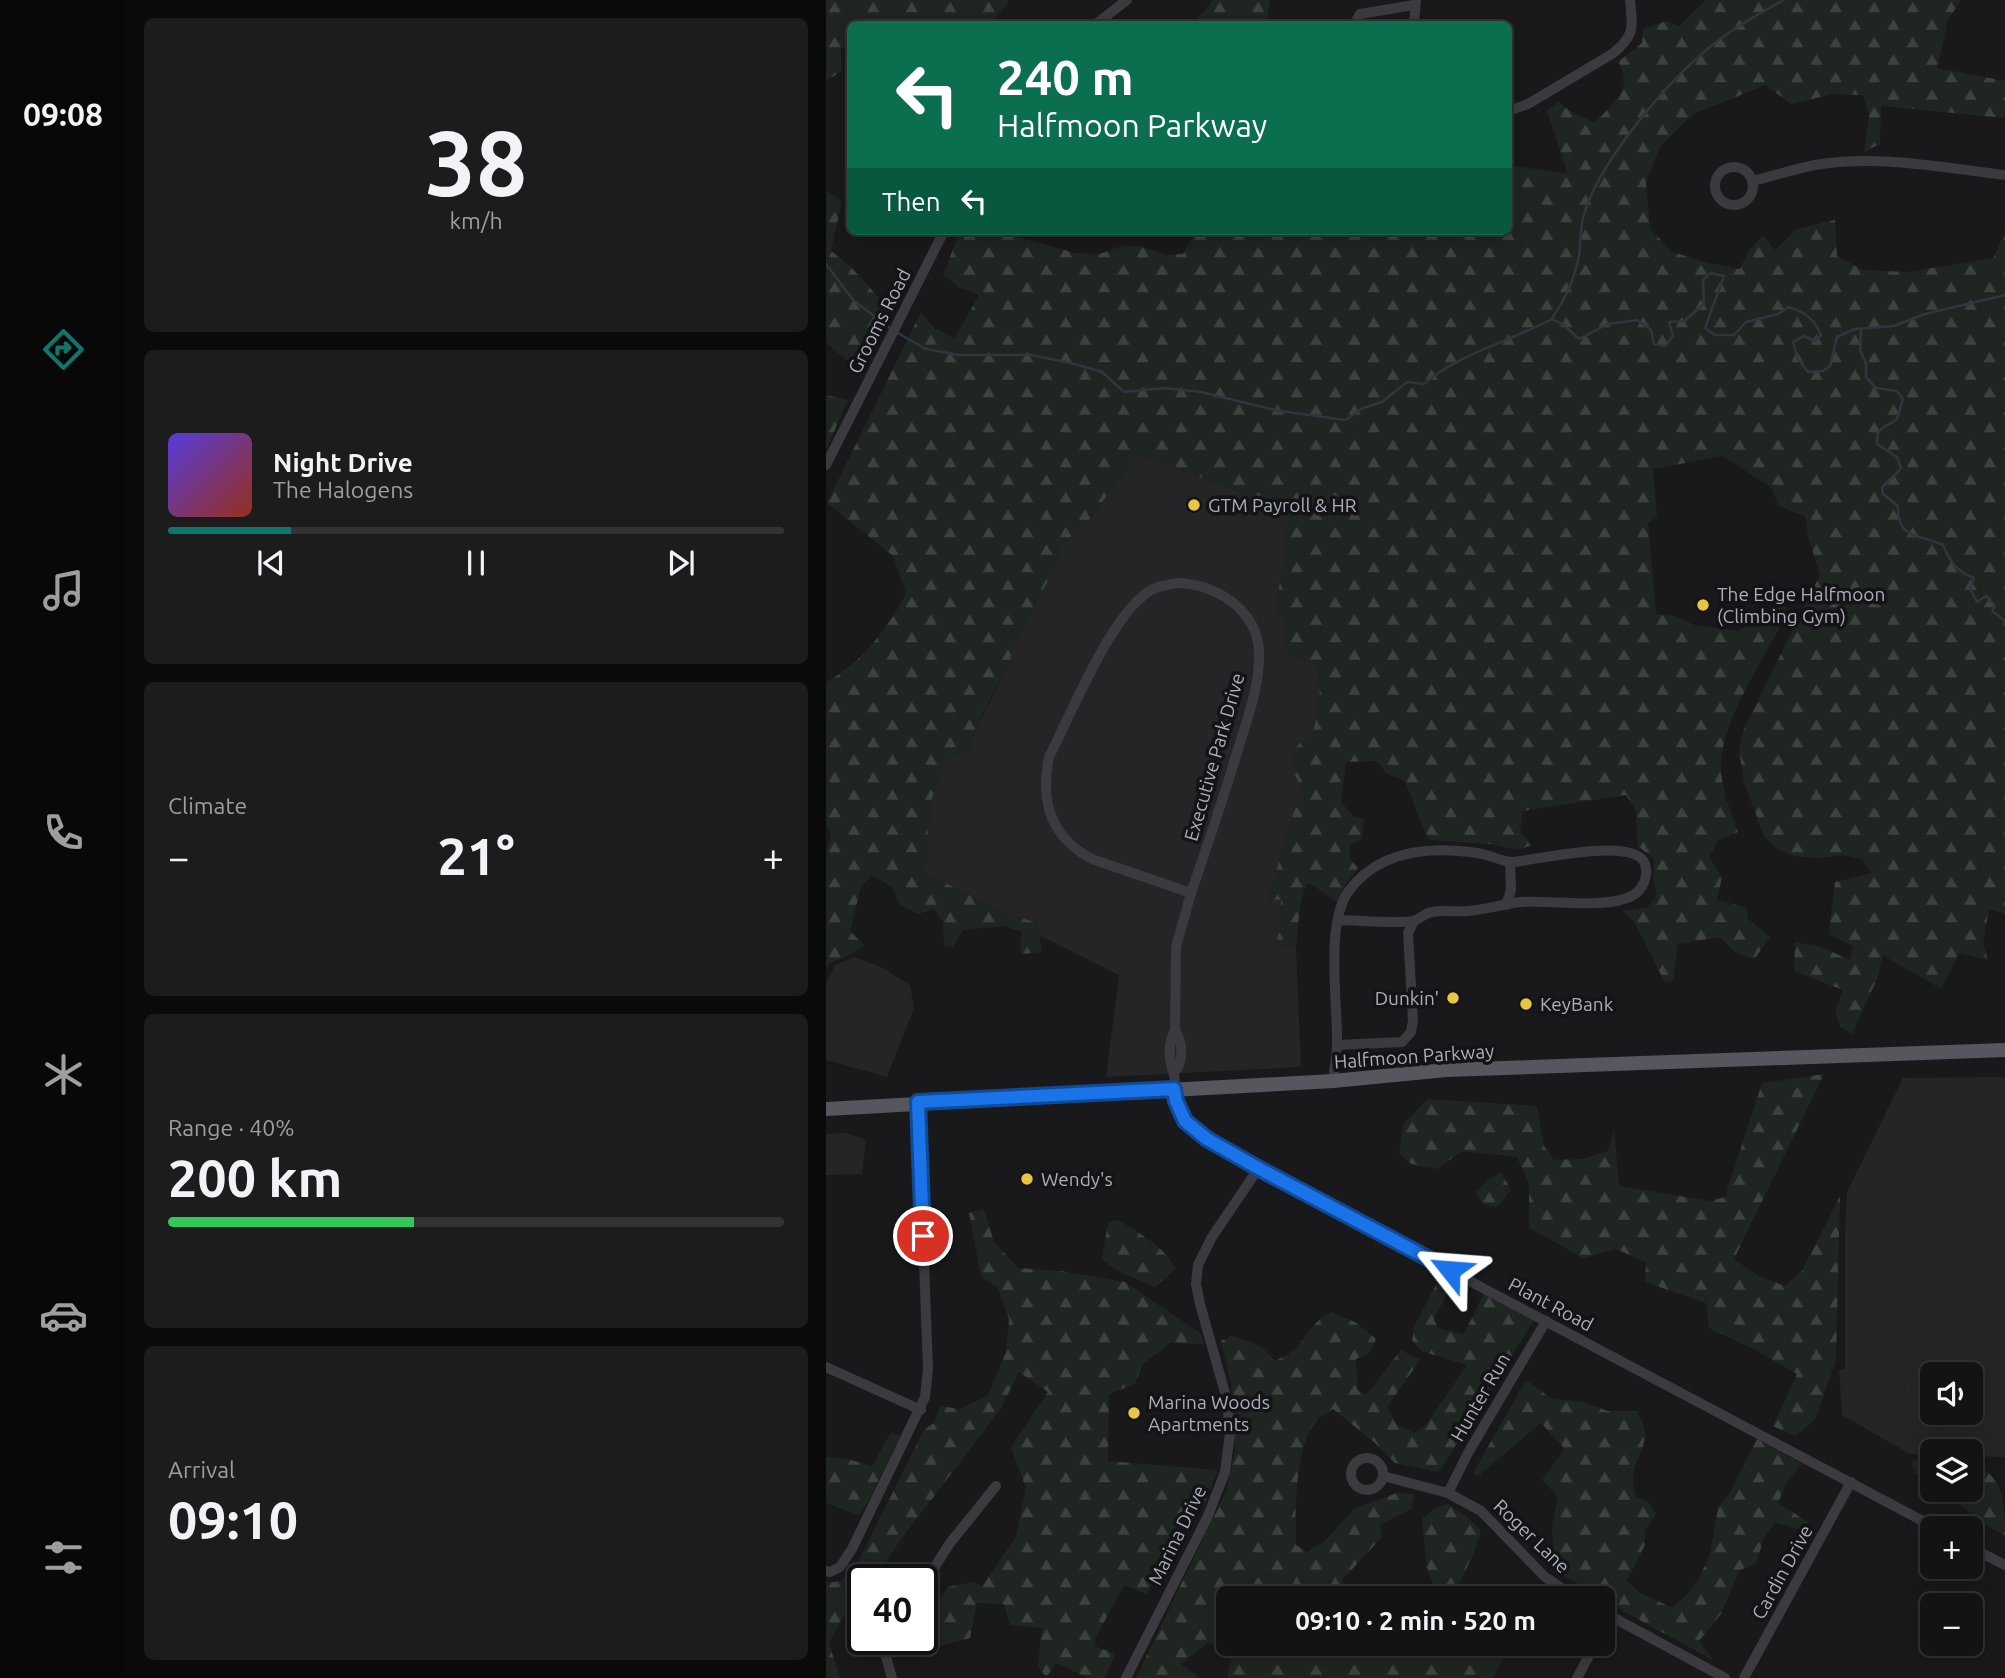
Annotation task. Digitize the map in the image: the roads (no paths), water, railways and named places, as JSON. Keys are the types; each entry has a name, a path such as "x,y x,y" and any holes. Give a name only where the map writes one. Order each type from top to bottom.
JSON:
{"main road":[{"name":"Halfmoon Parkway","path":"826,1109 1333,1081 1446,1070 2005,1050"}],"street":[{"path":"1100,21 1127,0"},
{"path":"1512,110 1528,104 1612,54 1624,44 1632,33 1630,0"},
{"path":"1356,21 1360,14 1415,3 1414,21"},
{"path":"1752,181 1817,165 1854,162 1892,162 2005,175"},
{"name":"Grooms Road","path":"826,465 942,235"},
{"name":"Executive Park Drive","path":"1174,1089 1174,1073 1170,1063 1171,1040 1175,1030 1177,947 1191,893 1250,709 1259,651 1251,624 1236,605 1205,586 1179,583 1158,586 1145,593 1122,619 1049,757 1046,796 1054,823 1062,836 1080,852 1092,859 1191,893"},
{"path":"1333,1081 1337,1045 1335,949 1339,920 1343,901 1358,881 1378,864 1397,856 1425,850 1480,853 1510,862 1544,856 1621,851 1635,854 1646,866 1645,882 1640,890 1628,898 1593,903 1523,902 1464,911 1432,912 1414,921 1339,920"},
{"path":"1506,905 1511,890 1510,862"},
{"path":"1337,1045 1402,1042 1411,1032 1413,1021 1408,933 1414,921"},
{"name":"Plant Road","path":"1174,1089 1181,1114 1192,1128 1258,1168 1920,1519"},
{"path":"826,1571 840,1567 852,1549 921,1410 927,1389 918,1102"},
{"name":"Marina Drive","path":"1126,1678 1212,1508 1225,1472 1230,1433 1227,1401 1196,1283 1198,1265 1212,1237 1258,1168"},
{"name":"Hunter Run","path":"1448,1493 1468,1453 1546,1321"},
{"path":"826,1367 921,1410"},
{"name":"Roger Lane","path":"1383,1476 1448,1493 1482,1511 1545,1577 1559,1586"},
{"name":"Cardin Drive","path":"1744,1678 1851,1482"},
{"path":"937,1564 996,1486"},
{"path":"1983,1554 2005,1565"},
{"path":"1615,1618 1725,1678"},
{"path":"886,1655 892,1678"},
{"path":"1577,1678 1589,1656"}],"waterway":[{"path":"1552,318 1575,272 1582,223 1590,197 1616,152 1651,106 1704,52 1742,24 1784,0"},
{"path":"826,264 853,300 890,328"},
{"path":"896,332 926,349 959,355 1031,355 1075,364 1102,372 1124,392 1164,388 1201,392 1279,411 1346,420 1363,408 1382,402 1407,382 1424,384 1470,355 1552,319 1564,325 1579,339 1608,324 1637,320 1651,330 1654,344 1665,346 1673,336 1669,322 1684,321 1704,304 1703,280 1711,273 1724,276 1705,328 1715,335 1734,335 1746,322 1778,314 1789,307 1794,309 1812,320 1821,335 1815,341 1804,336 1793,342 1798,359 1808,372 1823,371 1830,366 1837,337 1855,329 1894,326 1925,314 2005,295"},
{"path":"1861,330 1860,350 1866,364 1866,377 1876,388 1897,391 1903,399 1897,419 1878,433 1877,444 1897,457 1901,468 1882,488 1883,494 1898,506 1901,525 1912,534 1943,545 1955,566 1974,578 1970,588 1977,602 1986,596 1995,606 1992,611 2005,621"}],"place":[{"name":"GTM Payroll & HR","path":"1194,505"},
{"name":"The Edge Halfmoon (Climbing Gym)","path":"1703,605"},
{"name":"Dunkin'","path":"1453,998"},
{"name":"KeyBank","path":"1526,1004"},
{"name":"Wendy's","path":"1027,1179"},
{"name":"Marina Woods Apartments","path":"1134,1413"}]}
